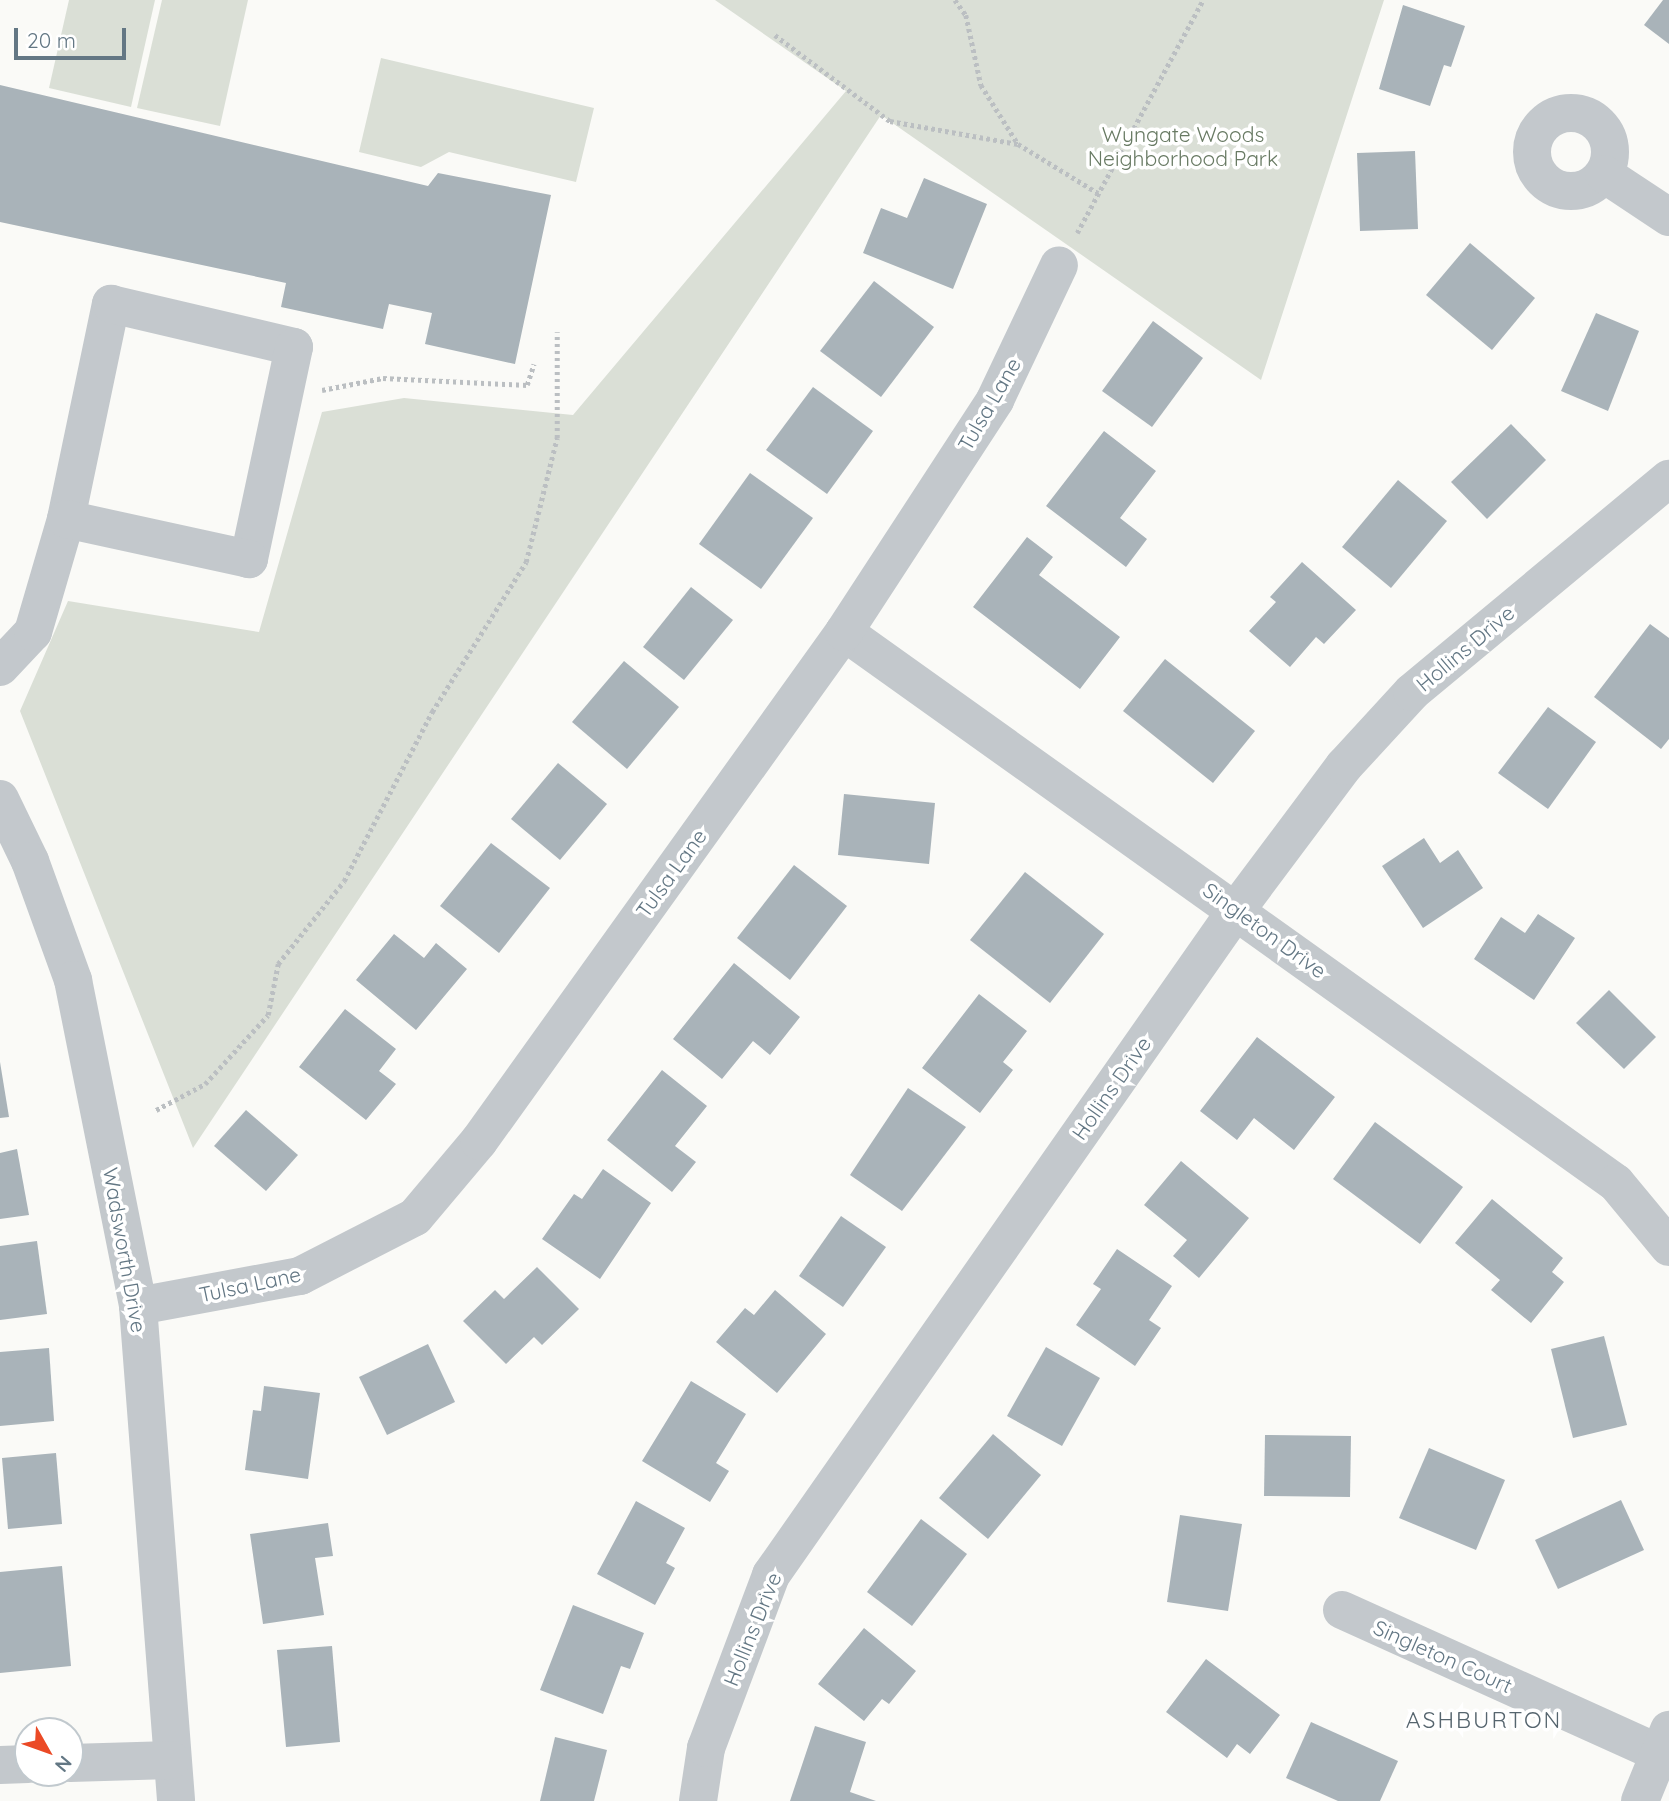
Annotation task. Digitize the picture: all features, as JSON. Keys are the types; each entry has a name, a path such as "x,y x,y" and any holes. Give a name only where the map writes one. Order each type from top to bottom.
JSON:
{"street":[{"path":"1604,174 1669,217"},
{"name":"Tulsa Lane","path":"138,1306 300,1276 415,1217 479,1141 844,632 995,400 1059,265"},
{"path":"0,667 33,632 66,519 111,304 294,347 249,559 66,519"},
{"name":"Hollins Drive","path":"698,1801 706,1748 771,1575 1237,909 1345,766 1412,692 1669,479"},
{"name":"Singleton Drive","path":"844,632 1237,909 1616,1183 1669,1247"},
{"name":"Wadsworth Drive","path":"0,799 30,861 74,980 138,1306 176,1801"},
{"name":"Singleton Court","path":"1342,1610 1664,1741"},
{"path":"1640,1801 1664,1741"},
{"path":"84,1763 171,1760"}],"path":[{"path":"955,0 966,15 981,85 1018,144"},
{"path":"1059,265 1203,0"},
{"path":"775,35 890,121 1018,144 1098,193"},
{"path":"156,1110 205,1084 268,1015 278,964 344,881 432,712 526,562 557,438 557,332"},
{"path":"284,398 383,378 527,386 534,364"}],"green space":[{"path":"69,0 155,0 131,107 49,88"},
{"path":"162,0 248,0 220,126 137,108"},
{"name":"Wyngate Woods Neighborhood Park","path":"715,0 1384,0 1261,380 881,115 193,1148 20,711 68,601 259,632 322,412 404,398 573,415 846,91"},
{"path":"381,58 594,108 576,182 449,152 421,167 359,152"}],"building":[{"path":"1663,0 1669,0 1669,44 1644,25"},
{"path":"1403,5 1465,26 1451,67 1444,65 1430,106 1379,89"},
{"path":"0,85 428,186 438,173 551,195 515,364 425,344 432,313 389,304 383,329 281,307 286,283 0,222"},
{"path":"1415,151 1418,229 1360,231 1357,153"},
{"path":"924,178 987,204 953,289 863,253 881,208 907,218"},
{"path":"1470,243 1535,298 1492,350 1426,295"},
{"path":"874,281 934,327 881,397 820,351"},
{"path":"1596,313 1639,331 1608,411 1561,391"},
{"path":"1153,321 1203,358 1152,427 1102,391"},
{"path":"813,387 873,431 827,494 766,450"},
{"path":"1511,424 1546,460 1487,519 1451,482"},
{"path":"1104,431 1156,471 1120,518 1147,539 1126,567 1046,506"},
{"path":"750,473 813,518 761,589 699,544"},
{"path":"1398,480 1447,521 1391,588 1342,547"},
{"path":"1027,537 1053,557 1039,575 1120,637 1080,689 973,607"},
{"path":"1302,562 1356,610 1324,644 1316,637 1290,667 1249,631 1276,602 1270,597"},
{"path":"691,587 733,620 684,680 643,647"},
{"path":"1650,624 1669,638 1669,739 1661,749 1594,697"},
{"path":"1165,659 1255,731 1213,783 1123,711"},
{"path":"624,661 679,707 627,769 572,722"},
{"path":"1548,707 1596,742 1548,809 1498,773"},
{"path":"558,763 607,804 560,860 511,819"},
{"path":"844,794 935,803 929,864 838,855"},
{"path":"1424,838 1440,863 1458,850 1483,888 1423,928 1382,866"},
{"path":"491,843 550,888 499,953 440,906"},
{"path":"794,865 847,906 790,980 737,938"},
{"path":"1025,872 1104,934 1050,1003 970,940"},
{"path":"1538,914 1575,938 1534,1000 1474,959 1501,917 1525,933"},
{"path":"394,934 424,958 436,943 467,969 416,1030 356,980"},
{"path":"734,963 800,1017 770,1055 753,1041 722,1079 673,1039"},
{"path":"1609,990 1656,1037 1624,1069 1576,1023"},
{"path":"979,994 1027,1031 1003,1062 1013,1070 980,1113 922,1068"},
{"path":"345,1009 396,1049 379,1071 396,1084 366,1120 299,1067"},
{"path":"1257,1037 1335,1097 1294,1150 1254,1118 1237,1140 1200,1111"},
{"path":"0,1062 9,1117 0,1118"},
{"path":"662,1070 707,1106 675,1146 696,1162 672,1192 607,1140"},
{"path":"908,1088 966,1127 902,1211 850,1175"},
{"path":"246,1110 298,1155 266,1191 214,1146"},
{"path":"1375,1122 1463,1187 1420,1244 1333,1179"},
{"path":"17,1149 29,1215 0,1219 0,1153"},
{"path":"1181,1161 1249,1218 1199,1278 1173,1256 1187,1240 1144,1205"},
{"path":"603,1169 651,1203 600,1279 542,1239 574,1194 582,1199"},
{"path":"1492,1199 1563,1258 1552,1272 1564,1282 1531,1323 1491,1290 1500,1280 1455,1243"},
{"path":"841,1216 886,1247 843,1307 799,1276"},
{"path":"37,1241 47,1314 0,1320 0,1246"},
{"path":"1117,1249 1172,1286 1149,1320 1161,1328 1135,1366 1076,1325 1101,1289 1093,1284"},
{"path":"537,1267 579,1309 542,1345 534,1337 506,1364 463,1321 495,1290 504,1299"},
{"path":"775,1290 826,1334 777,1393 716,1342 745,1308 754,1315"},
{"path":"1604,1336 1627,1425 1573,1438 1551,1349"},
{"path":"428,1344 455,1402 387,1435 359,1377"},
{"path":"1046,1347 1100,1378 1062,1446 1007,1416"},
{"path":"49,1348 54,1421 0,1426 0,1352"},
{"path":"691,1381 746,1414 716,1463 729,1471 710,1502 642,1461"},
{"path":"264,1386 320,1393 308,1479 245,1470 253,1410 261,1411"},
{"path":"993,1434 1041,1475 988,1539 939,1498"},
{"path":"1265,1435 1351,1436 1350,1497 1264,1496"},
{"path":"1429,1448 1505,1480 1476,1550 1399,1518"},
{"path":"56,1453 62,1524 8,1529 2,1458"},
{"path":"1621,1500 1644,1550 1558,1589 1535,1540"},
{"path":"636,1501 685,1528 666,1563 675,1568 655,1605 597,1574"},
{"path":"1180,1515 1242,1524 1228,1611 1167,1602"},
{"path":"921,1519 967,1554 912,1626 867,1592"},
{"path":"328,1523 333,1556 315,1558 324,1615 263,1624 250,1534"},
{"path":"62,1566 71,1666 0,1673 0,1572"},
{"path":"573,1605 644,1633 630,1669 621,1666 603,1714 540,1690"},
{"path":"864,1628 916,1671 889,1704 882,1699 864,1721 818,1684"},
{"path":"332,1646 340,1742 286,1747 277,1650"},
{"path":"1206,1659 1280,1715 1250,1754 1237,1744 1227,1758 1166,1712"},
{"path":"1311,1722 1398,1761 1380,1801 1338,1801 1286,1778"},
{"path":"815,1726 866,1742 850,1792 876,1801 790,1801"},
{"path":"555,1737 607,1750 594,1801 540,1801"}],"district":[{"name":"ASHBURTON","path":"1484,1720"}]}
